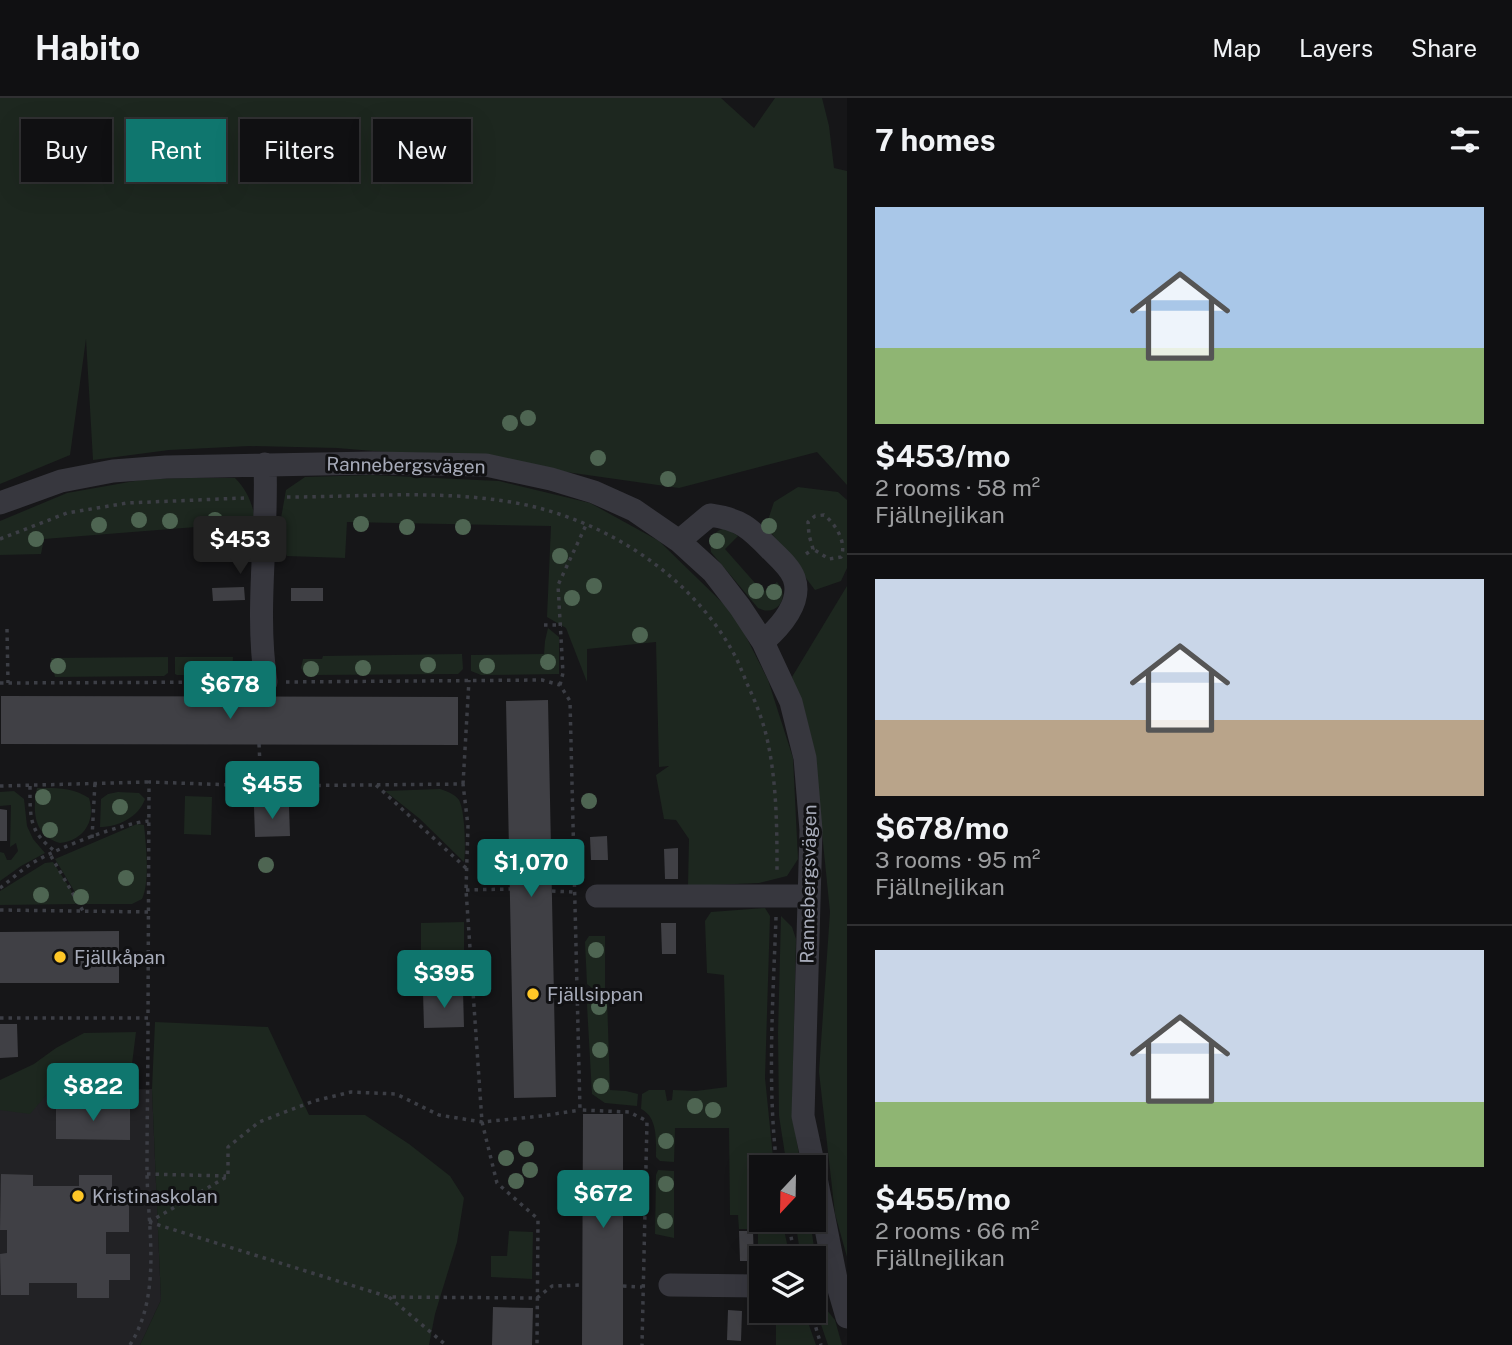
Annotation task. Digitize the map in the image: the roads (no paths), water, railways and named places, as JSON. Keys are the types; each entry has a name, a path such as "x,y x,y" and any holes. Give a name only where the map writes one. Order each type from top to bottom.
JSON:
{"street":[{"path":"265,464 262,656 267,682"},
{"name":"Rannebergsvägen","path":"0,503 61,481 114,471 265,464 486,465 551,479 594,492 634,510 679,541 713,572 763,642 791,702 805,758 811,830 803,1116 811,1155"},
{"path":"679,541 710,516 726,517 751,529 787,567 794,577 796,591 793,606 779,629 763,642"},
{"path":"597,896 809,896"},
{"name":"Rannebergsvägen","path":"826,1283 847,1317"},
{"path":"670,1285 749,1286"}],"place":[{"name":"Fjällkåpan","path":"60,957"},
{"name":"Fjällsippan","path":"533,994"},
{"name":"Kristinaskolan","path":"78,1196"}]}
